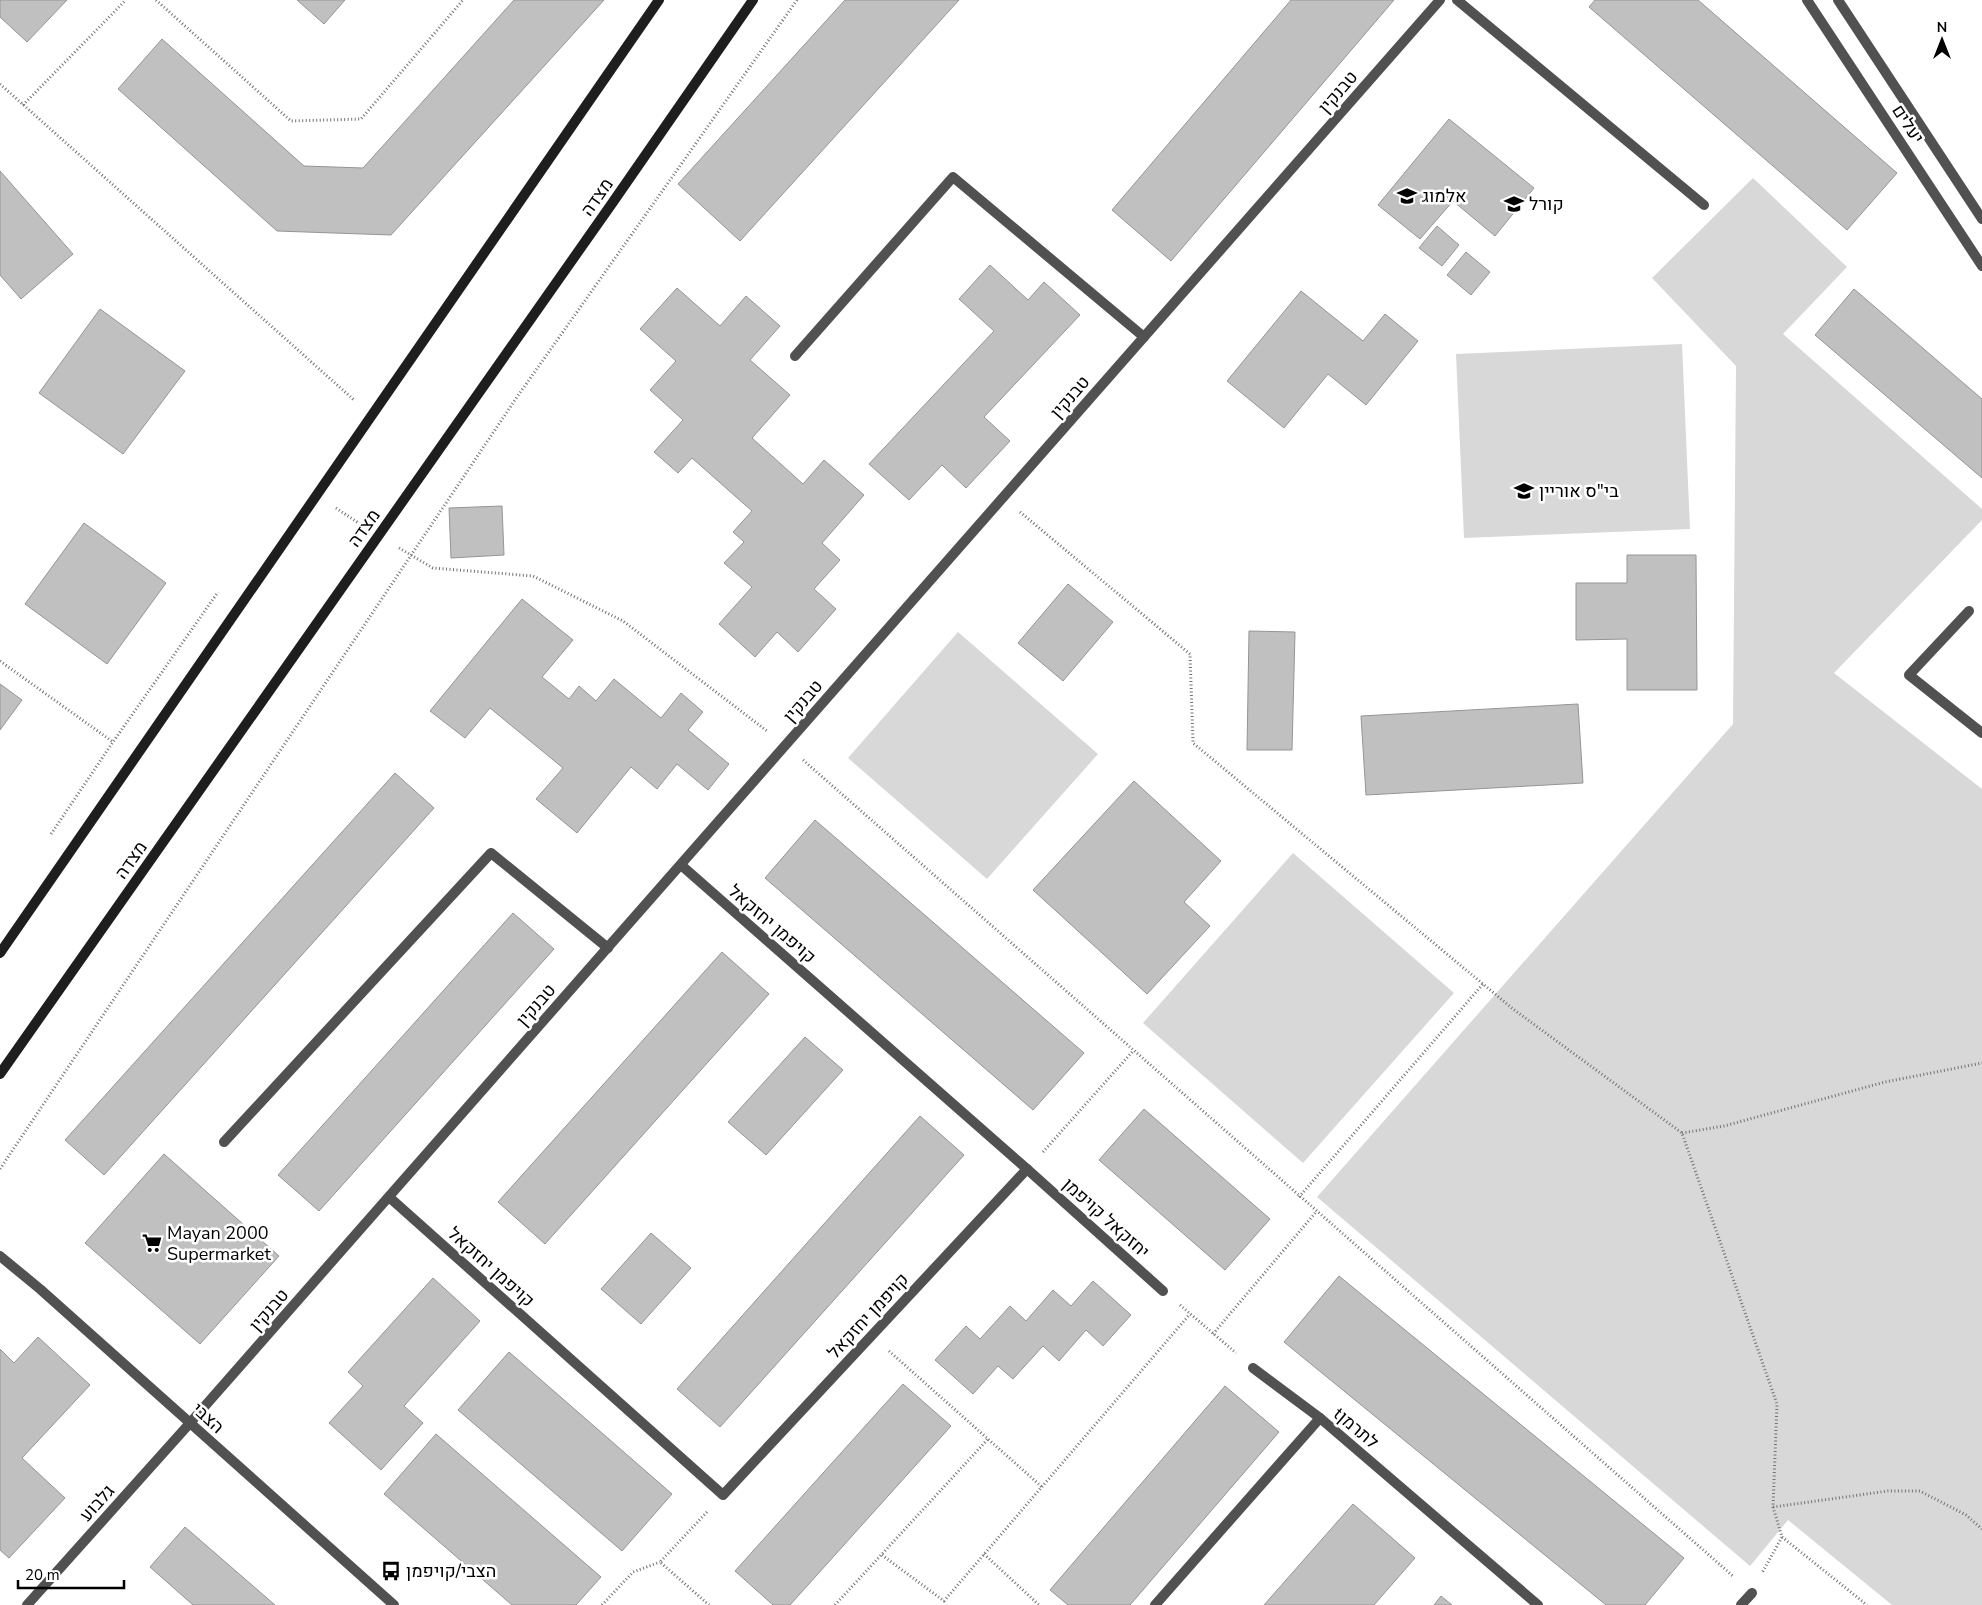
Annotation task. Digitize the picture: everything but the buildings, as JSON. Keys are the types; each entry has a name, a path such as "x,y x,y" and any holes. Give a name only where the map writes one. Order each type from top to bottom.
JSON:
{"main road":[{"path":"0,953 659,0"},
{"name":"מצדה","path":"0,1074 753,0"}],"street":[{"name":"טבנקין","path":"190,1423 1440,0"},
{"path":"1458,0 1704,205"},
{"name":"יעלים","path":"1807,0 1982,266"},
{"name":"יעלים","path":"1838,0 1982,219"},
{"path":"796,356 953,177 1144,337"},
{"path":"1969,611 1909,675 1982,733"},
{"path":"224,1142 490,853 608,948"},
{"name":"קויפמן יחזקאל","path":"389,1198 723,1496 1027,1169 680,865"},
{"name":"יחזקאל קויפמן","path":"1027,1169 1163,1291"},
{"name":"הצבי","path":"0,1256 40,1289 394,1605"},
{"path":"1253,1368 1320,1418"},
{"name":"tלתרמן","path":"1155,1605 1320,1418 1538,1605"},
{"name":"גלבוע","path":"27,1605 190,1423"},
{"path":"1742,1605 1752,1593"}],"path":[{"path":"23,105 126,0"},
{"path":"156,0 291,122 361,118 463,0"},
{"path":"0,1169 517,397 797,0"},
{"path":"0,84 372,416"},
{"path":"317,495 378,536 433,568 533,576 623,621 786,745 1299,1198 1752,1593 1782,1536"},
{"path":"1003,498 1190,654 1193,743 1513,1008 1682,1134 1777,1404 1773,1507 1782,1536 1867,1605"},
{"path":"0,661 135,758"},
{"path":"1299,1198 1483,984"},
{"path":"1027,1169 1133,1051"},
{"path":"1682,1134 1724,1126 1885,1082 1982,1063"},
{"path":"1213,1334 1316,1212"},
{"path":"1163,1291 1253,1368"},
{"path":"882,1555 944,1601 1190,1314"},
{"path":"872,1335 1042,1487"},
{"path":"835,1605 988,1439"},
{"path":"1773,1507 1888,1491 1920,1491 1966,1515 1982,1529"},
{"path":"602,1605 633,1572 660,1562 723,1496"},
{"path":"984,1554 1039,1605"},
{"path":"660,1562 709,1605"}],"shaded area":[{"path":"1753,178 1847,267 1783,334 1982,509 1982,520 1834,673 1982,789 1982,1605 1892,1605 1788,1520 1750,1566 1317,1197 1733,724 1736,366 1652,278"},
{"path":"1682,344 1690,529 1464,538 1456,354"},
{"path":"958,632 1098,754 987,879 848,758"},
{"path":"1293,853 1454,993 1303,1163 1143,1023"}],"place":[{"name":"אלמוג","path":"1407,196"},
{"name":"קורל","path":"1514,204"},
{"name":"בי\"ס אוריין","path":"1524,491"},
{"name":"Mayan 2000 Supermarket","path":"152,1243"},
{"name":"הצבי/קויפמן","path":"391,1571"}]}
